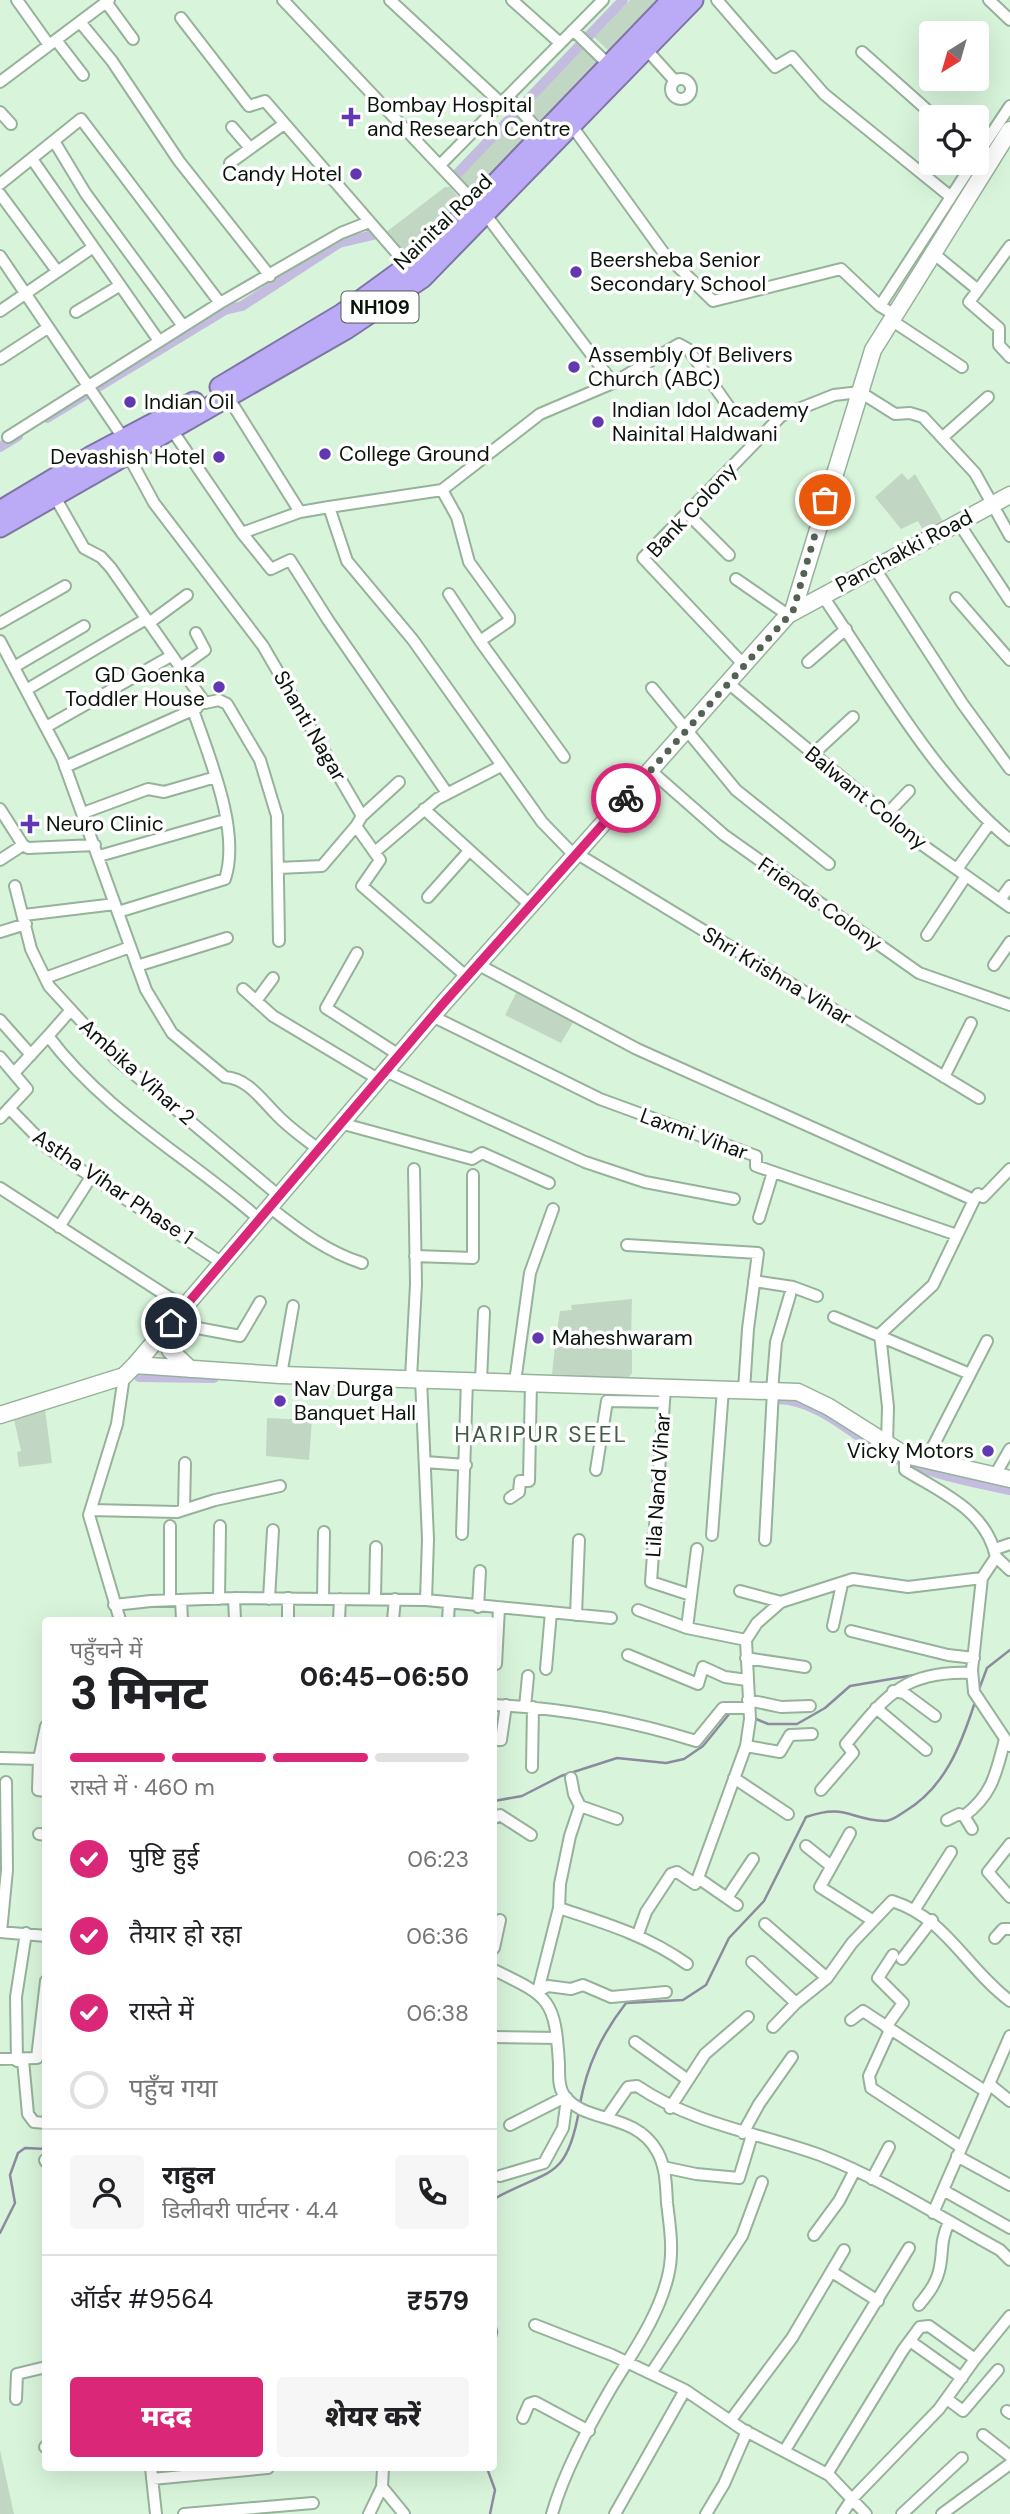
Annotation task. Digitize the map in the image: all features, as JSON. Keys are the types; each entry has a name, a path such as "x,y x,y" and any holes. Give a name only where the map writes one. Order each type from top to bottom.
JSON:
{"highway":[{"name":"Nainital Road","path":"481,210 543,135 567,120 609,65 672,0"},
{"name":"Nainital Road","path":"126,447 172,430 346,329 414,272 481,210 567,120 646,49 693,0"},
{"name":"Nainital Road","path":"0,511 51,489 126,447 414,272"},
{"name":"Nainital Road","path":"0,527 51,489"}],"main road":[{"path":"790,613 873,351 1010,130"},
{"name":"Panchakki Road","path":"129,1371 472,970 790,613 1010,495"},
{"path":"168,1327 170,1350 190,1369"},
{"path":"0,1415 129,1371 190,1369 664,1395 723,1395 744,1390 773,1395 806,1395 887,1444 904,1460 926,1460 1002,1477"}],"street":[{"path":"17,0 52,43 83,75"},
{"path":"283,0 481,210 614,383"},
{"path":"390,0 543,135"},
{"path":"512,0 560,43"},
{"path":"440,166 512,105 560,43 579,37 603,0"},
{"path":"717,0 775,67 792,58 824,94 951,197"},
{"path":"989,0 1010,20"},
{"path":"0,82 108,1 133,39"},
{"path":"181,18 249,106 265,101 414,272"},
{"path":"80,22 112,61 179,160 270,276"},
{"path":"579,37 609,65"},
{"path":"646,49 675,81"},
{"path":"862,52 922,105"},
{"path":"989,138 1010,106"},
{"path":"0,112 11,124"},
{"path":"0,184 81,120 220,303"},
{"path":"567,120 663,252 713,300 841,269 893,317 962,367"},
{"path":"230,163 284,124"},
{"path":"232,127 250,148"},
{"path":"54,141 86,194 183,326"},
{"path":"32,159 159,341"},
{"path":"880,306 965,175"},
{"path":"0,194 57,271"},
{"path":"8,437 90,389 220,303 341,233 369,222"},
{"path":"1010,246 970,302 1005,336 999,345 1010,357"},
{"path":"0,311 92,248"},
{"path":"933,253 978,290"},
{"name":"Shanti Nagar","path":"0,256 46,329 90,389 126,447 154,503 263,646 362,816"},
{"path":"76,312 119,286"},
{"path":"0,359 46,329"},
{"path":"242,533 300,512 442,490 540,414 614,383 679,344 688,349 729,407"},
{"path":"860,392 895,414 911,413 923,417 975,472 1010,536"},
{"name":"Bank Colony","path":"743,664 643,558 781,415 834,395 860,392"},
{"path":"228,397 300,512"},
{"path":"943,437 988,397"},
{"path":"172,430 242,533 271,569 290,560 328,621 447,793"},
{"path":"51,489 84,548 102,557 111,568 205,703"},
{"path":"442,490 457,517 469,562 509,617 509,621 480,641"},
{"name":"Shri Krishna Vihar","path":"329,507 347,561 413,640 542,822 575,854 979,1098"},
{"path":"687,513 729,555"},
{"path":"958,522 1010,601"},
{"path":"874,567 962,703 1010,769"},
{"path":"736,579 790,613"},
{"path":"0,623 65,586"},
{"path":"449,594 564,757"},
{"path":"822,594 938,765 969,804 1010,840"},
{"path":"26,690 187,595"},
{"path":"956,598 1010,660"},
{"path":"14,667 84,626"},
{"path":"808,662 846,629"},
{"path":"180,668 205,650 196,634"},
{"path":"0,641 65,767 146,990 172,1033 225,1077 235,1078 269,1103 274,1113 318,1149"},
{"path":"46,727 171,656"},
{"name":"Balwant Colony","path":"727,682 886,815 1010,907"},
{"path":"652,688 736,790 829,864"},
{"path":"65,767 205,703 219,700 227,704 260,760 277,816 279,940"},
{"path":"0,933 25,919 117,908 225,879 229,867 224,802 192,710"},
{"path":"813,754 853,717"},
{"path":"376,851 424,809 447,793 501,766"},
{"name":"Friends Colony","path":"650,770 724,835 919,973 1010,1004"},
{"path":"83,813 148,789 164,792 216,777"},
{"path":"278,868 322,866 362,816 398,782"},
{"path":"886,815 909,791"},
{"path":"0,809 23,845 28,848 97,851 225,820"},
{"path":"424,809 530,905"},
{"path":"927,935 990,823"},
{"path":"356,826 380,860 362,886 472,970 637,1049 974,1200"},
{"path":"0,860 23,845"},
{"path":"428,897 470,851"},
{"name":"Ambika Vihar 2","path":"15,886 32,949 45,978 70,1011 268,1207"},
{"path":"1000,900 1010,886"},
{"path":"137,966 227,937"},
{"path":"994,965 1010,942"},
{"path":"45,978 130,947"},
{"path":"357,953 326,1008 399,1055"},
{"path":"256,1000 273,978"},
{"path":"243,989 273,1016 382,1075 585,1162 645,1182 734,1199"},
{"path":"14,1073 70,1011"},
{"name":"Laxmi Vihar","path":"432,1016 600,1098 756,1156 756,1166 957,1235"},
{"path":"0,1020 31,1055"},
{"path":"944,1077 971,1023"},
{"path":"48,1037 96,1093 156,1140 212,1178 268,1207 312,1240 337,1255 362,1264"},
{"path":"0,1057 27,1089 0,1118"},
{"name":"Astha Vihar Phase 1","path":"9,1108 48,1148 221,1262"},
{"path":"340,1123 472,1159 482,1153 549,1183"},
{"path":"414,1169 419,1382 425,1462 426,1600"},
{"path":"759,1218 773,1172"},
{"path":"415,1256 473,1258 473,1175"},
{"path":"880,1334 933,1285 946,1264 978,1194 983,1197 1008,1175"},
{"path":"59,1227 91,1177"},
{"path":"0,1188 184,1307"},
{"path":"510,1498 519,1492 520,1481 530,1481 527,1386 530,1273 553,1209"},
{"path":"627,1245 758,1253 744,1390"},
{"path":"754,1281 793,1287 817,1296"},
{"path":"765,1540 776,1342 790,1295"},
{"path":"168,1327 240,1336 260,1301"},
{"path":"281,1375 293,1306"},
{"path":"462,1534 471,1384 484,1312"},
{"path":"834,1317 880,1334 970,1374"},
{"path":"880,1334 888,1407 887,1444"},
{"path":"926,1460 987,1342"},
{"path":"119,1617 89,1515 117,1424 129,1371"},
{"path":"596,1470 607,1401 664,1395"},
{"name":"Lila Nand Vihar","path":"664,1395 651,1582 691,1595"},
{"path":"712,1535 723,1395"},
{"path":"1002,1477 1010,1449"},
{"path":"904,1460 905,1470 975,1516 990,1534 996,1553 1010,1570"},
{"path":"425,1462 466,1465"},
{"path":"184,1509 185,1463"},
{"path":"91,1510 177,1512 280,1486"},
{"path":"170,1526 175,1600 181,1617"},
{"path":"219,1599 220,1526"},
{"path":"269,1599 273,1530"},
{"path":"323,1598 324,1532"},
{"path":"576,1615 579,1540"},
{"path":"964,1816 981,1803 989,1791 1007,1742 976,1697 972,1673 982,1578 996,1553 1010,1544"},
{"path":"375,1599 376,1547"},
{"path":"687,1628 697,1549"},
{"path":"478,1607 480,1571"},
{"path":"638,1934 646,1912 671,1874 677,1872 695,1884 698,1878 746,1746 749,1710 746,1640 757,1623 781,1602 842,1584 853,1578 908,1587 982,1578"},
{"path":"833,1626 842,1584"},
{"path":"740,1591 781,1602"},
{"path":"114,1605 234,1598 426,1600 611,1618"},
{"path":"234,1598 235,1617"},
{"path":"288,1598 288,1617"},
{"path":"339,1617 340,1599"},
{"path":"393,1617 395,1600"},
{"path":"448,1617 449,1603"},
{"path":"497,1645 499,1608"},
{"path":"638,1611 687,1628 746,1640"},
{"path":"546,1669 551,1612"},
{"path":"851,1631 924,1650 974,1658"},
{"path":"628,1655 698,1684 703,1667 725,1677 747,1681"},
{"path":"746,1658 805,1667"},
{"path":"821,1790 853,1753 846,1744 892,1691 926,1678 954,1672 972,1673"},
{"path":"528,1676 532,1767"},
{"path":"892,1691 904,1693 935,1716"},
{"path":"497,1705 636,1722 696,1741 723,1708 749,1710 810,1706"},
{"path":"497,1740 501,1740 506,1705"},
{"path":"876,1708 926,1750"},
{"path":"746,1746 780,1752 790,1735 812,1734"},
{"path":"42,1745 38,1790 42,1790"},
{"path":"0,1758 39,1759"},
{"path":"538,1991 559,1908 560,1884 580,1806 571,1778"},
{"path":"734,1778 788,1814"},
{"path":"6,1782 6,1870 1,1932 42,1935"},
{"path":"580,1806 617,1819"},
{"path":"947,1820 959,1814 964,1816 972,1829"},
{"path":"497,1816 500,1815 531,1835"},
{"path":"850,1833 820,1887 872,1920"},
{"path":"806,1846 831,1866"},
{"path":"1008,1851 988,1872 1010,1897"},
{"path":"915,1909 951,1852"},
{"path":"698,1878 732,1902 753,1859"},
{"path":"773,2027 796,2003 827,1978 872,1920 892,1901 915,1909 932,1920 964,1959 1010,2001"},
{"path":"559,1908 638,1934 661,1945 687,1964"},
{"path":"497,1934 500,1920"},
{"path":"932,1920 878,1978 903,2003 888,2028 869,2076 870,2088 1010,2185"},
{"path":"765,1924 827,1978"},
{"path":"995,1938 1003,1929 1010,1929"},
{"path":"26,1933 16,1997 20,2060 28,2114 34,2122 42,2123"},
{"path":"752,1962 796,2003"},
{"path":"497,1971 538,1991 550,2007 557,2038 560,2085 567,2098 582,2109 608,2116 647,2138 663,2167 671,2236 668,2277 655,2313 560,2486 552,2514"},
{"path":"538,1991 548,1986 571,1989 583,1985 611,1997 666,1992"},
{"path":"851,2020 863,2011 1010,2101"},
{"path":"670,2108 705,2054 748,2017"},
{"path":"0,2059 37,2058 42,2029"},
{"path":"497,2037 557,2038"},
{"path":"933,2213 1010,2037"},
{"path":"635,2042 688,2080"},
{"path":"663,2167 739,2178 748,2134 759,2104 792,2057"},
{"path":"608,2116 632,2085 670,2108 855,2170 1000,2250 1010,2260"},
{"path":"510,2125 567,2098"},
{"path":"500,2176 544,2163 563,2128 567,2098"},
{"path":"872,2179 889,2147"},
{"path":"814,2235 839,2201 855,2170"},
{"path":"652,2372 742,2236 762,2182"},
{"path":"943,2190 1010,2228"},
{"path":"919,2305 936,2281 940,2244 949,2222"},
{"path":"785,2450 827,2377 878,2301 909,2248"},
{"path":"730,2421 775,2364 844,2250"},
{"path":"832,2272 878,2301"},
{"path":"842,2514 852,2498 947,2399 975,2358 1010,2316"},
{"path":"535,2325 652,2372 685,2390 730,2421 827,2474 866,2514"},
{"path":"827,2474 920,2327 929,2326 975,2358"},
{"path":"910,2341 962,2378"},
{"path":"16,2399 17,2374 42,2368"},
{"path":"947,2399 963,2411 998,2370"},
{"path":"615,2514 685,2390"},
{"path":"523,2417 529,2404 535,2402 589,2431"},
{"path":"706,2514 724,2484 747,2431"},
{"path":"983,2435 1010,2456"},
{"path":"902,2514 962,2458"},
{"path":"942,2514 1010,2464"},
{"path":"156,2514 152,2473 198,2471"},
{"path":"369,2514 382,2487 383,2471"},
{"path":"382,2487 404,2514"},
{"path":"184,2514 313,2503"}],"green space":[{"path":"630,0 665,0 613,55 594,37"},
{"path":"583,45 602,64 545,125 525,108"},
{"path":"518,118 534,134 476,195 458,177"},
{"path":"445,187 450,187 460,199 459,208 410,252 403,253 385,233"},
{"path":"902,473 908,480 915,474 943,521 924,532 918,521 901,529 875,497"},
{"path":"517,991 574,1021 561,1043 505,1015"},
{"path":"632,1299 631,1341 556,1337 560,1311 572,1310 571,1305"},
{"path":"555,1346 632,1350 632,1373 628,1379 552,1374"},
{"path":"45,1409 52,1463 19,1467 17,1452 21,1451 14,1419"},
{"path":"267,1418 312,1420 309,1460 266,1456"},
{"path":"0,2450 14,2514 0,2514"}],"waterway":[{"path":"456,175 623,0"},
{"path":"47,418 225,310 242,306 339,243 373,235"},
{"path":"0,447 18,436"},
{"path":"139,1377 214,1378"},
{"path":"779,1399 811,1407 899,1460 940,1474 1010,1490"},
{"path":"978,1692 987,1668 1010,1650"},
{"path":"951,1668 966,1667"},
{"path":"754,1718 768,1724 797,1724 825,1708 850,1686 920,1674"},
{"path":"580,2104 597,2050 626,2003 683,2000 706,1985 729,1938 764,1901 806,1817 840,1812 885,1821 899,1815 918,1802 941,1778 964,1734 975,1702"},
{"path":"497,1800 522,1796 561,1776 617,1758 666,1763 684,1759 703,1746 730,1713"},
{"path":"497,2197 542,2176 561,2162 574,2134 579,2111"},
{"path":"0,2233 15,2203 10,2175 18,2153 25,2148 42,2149"},
{"path":"488,2471 495,2490 490,2514"}],"way so far":[{"path":"626,798 793,611 825,500"}],"place":[{"name":"Bombay Hospital and Research Centre","path":"351,117"},
{"name":"Candy Hotel","path":"356,174"},
{"name":"Beersheba Senior Secondary School","path":"576,272"},
{"name":"Assembly Of Belivers Church (ABC)","path":"574,367"},
{"name":"Indian Oil","path":"130,402"},
{"name":"Indian Idol Academy Nainital Haldwani","path":"598,422"},
{"name":"College Ground","path":"325,454"},
{"name":"Devashish Hotel","path":"219,457"},
{"name":"GD Goenka Toddler House","path":"219,687"},
{"name":"Neuro Clinic","path":"30,824"},
{"name":"Maheshwaram","path":"538,1338"},
{"name":"Nav Durga Banquet Hall","path":"280,1401"},
{"name":"Vicky Motors","path":"988,1451"}],"district":[{"name":"HARIPUR SEEL","path":"541,1434"}],"route":[{"path":"171,1323 441,1006 626,798"}]}
